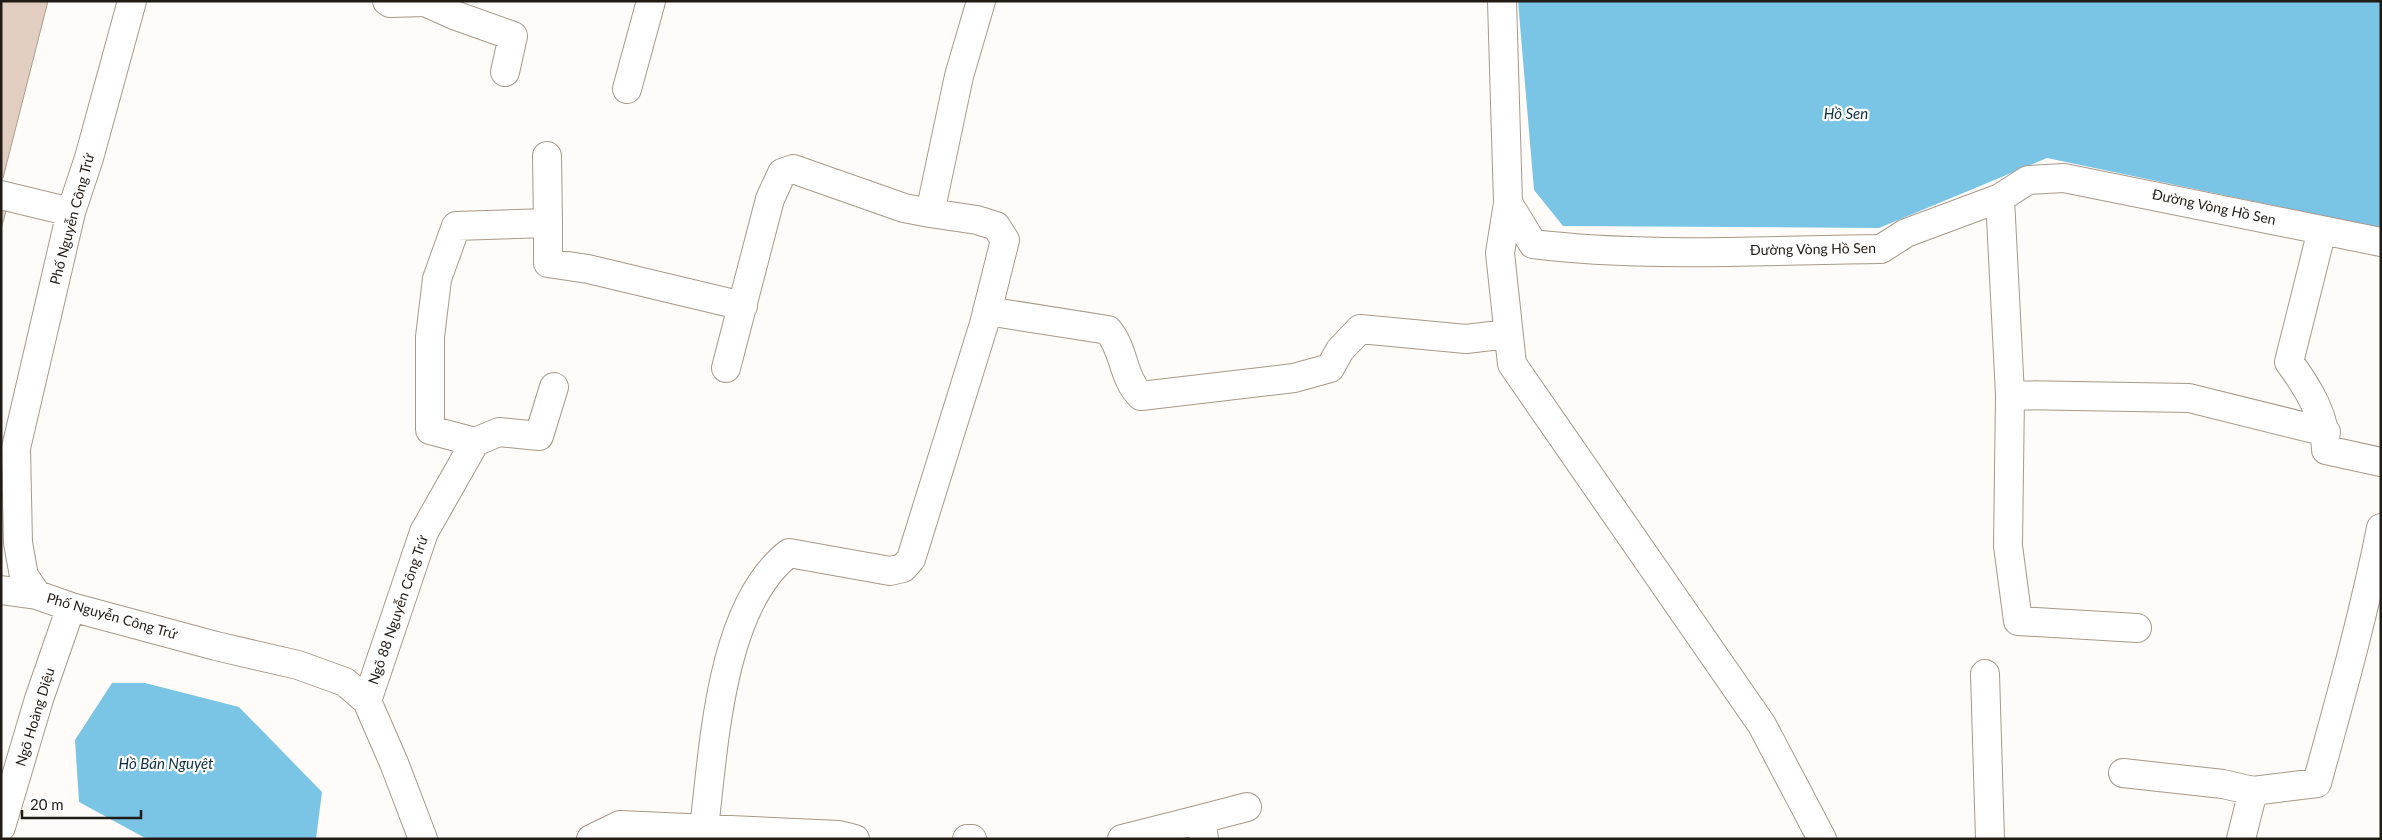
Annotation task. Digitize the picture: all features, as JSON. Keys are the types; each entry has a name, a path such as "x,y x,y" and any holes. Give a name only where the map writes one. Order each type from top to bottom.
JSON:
{"street":[{"name":"Phố Nguyễn Công Trứ","path":"132,1 89,158 71,212 16,448 18,543 24,576 37,595 216,646 298,665 345,682 367,701 394,762 423,839"},
{"path":"387,1 390,3 425,2 454,15 513,36 505,72"},
{"path":"627,90 651,1"},
{"path":"930,213 959,76 981,1"},
{"name":"Đường Vòng Hồ Sen","path":"1502,1 1508,203 1533,244 1562,248 1651,251 1881,249 1906,233 2000,198 2028,180 2064,178 2381,242"},
{"path":"547,156 548,263 588,269 743,306"},
{"path":"704,828 724,676 745,614 774,565 789,553 890,571 903,568 911,559 987,311 1005,240 996,226 977,220 904,208 793,169 782,173 770,199 726,368"},
{"path":"1,195 71,212"},
{"path":"2000,198 2010,396 2008,546 2018,621 2137,628"},
{"path":"1508,203 1500,253 1512,364 1762,724 1822,839"},
{"path":"548,224 456,226 437,279 430,337 430,430 475,442 499,432 539,436 554,387"},
{"path":"2322,230 2289,362 2308,388 2326,432 2326,450 2381,462"},
{"path":"987,311 1108,330 1116,340 1131,386 1141,396 1294,378 1330,368 1340,350 1360,330 1466,339 1508,334"},
{"path":"2010,396 2189,398 2326,432"},
{"name":"Ngõ 88 Nguyễn Công Trứ","path":"367,701 424,532 475,442"},
{"path":"2124,773 2223,784 2253,791 2317,783 2348,670 2381,528"},
{"path":"1,590 37,595"},
{"name":"Ngõ Hoàng Diệu","path":"1,827 40,700 72,606"},
{"path":"1985,674 1990,839"},
{"path":"2241,839 2253,791"},
{"path":"1122,839 1202,829 1247,807"},
{"path":"591,839 620,825 839,835 854,839"},
{"path":"967,839 972,839"}],"water":[{"name":"Hồ Sen","path":"1518,1 2381,1 2381,228 2047,158 1879,228 1563,226 1534,190"},
{"name":"Hồ Bán Nguyệt","path":"112,683 145,683 239,707 322,792 316,839 147,839 79,802 75,740"}],"building":[{"path":"1,1 48,1 3,178 1,178"},
{"path":"1,210 6,211 1,229"}]}
